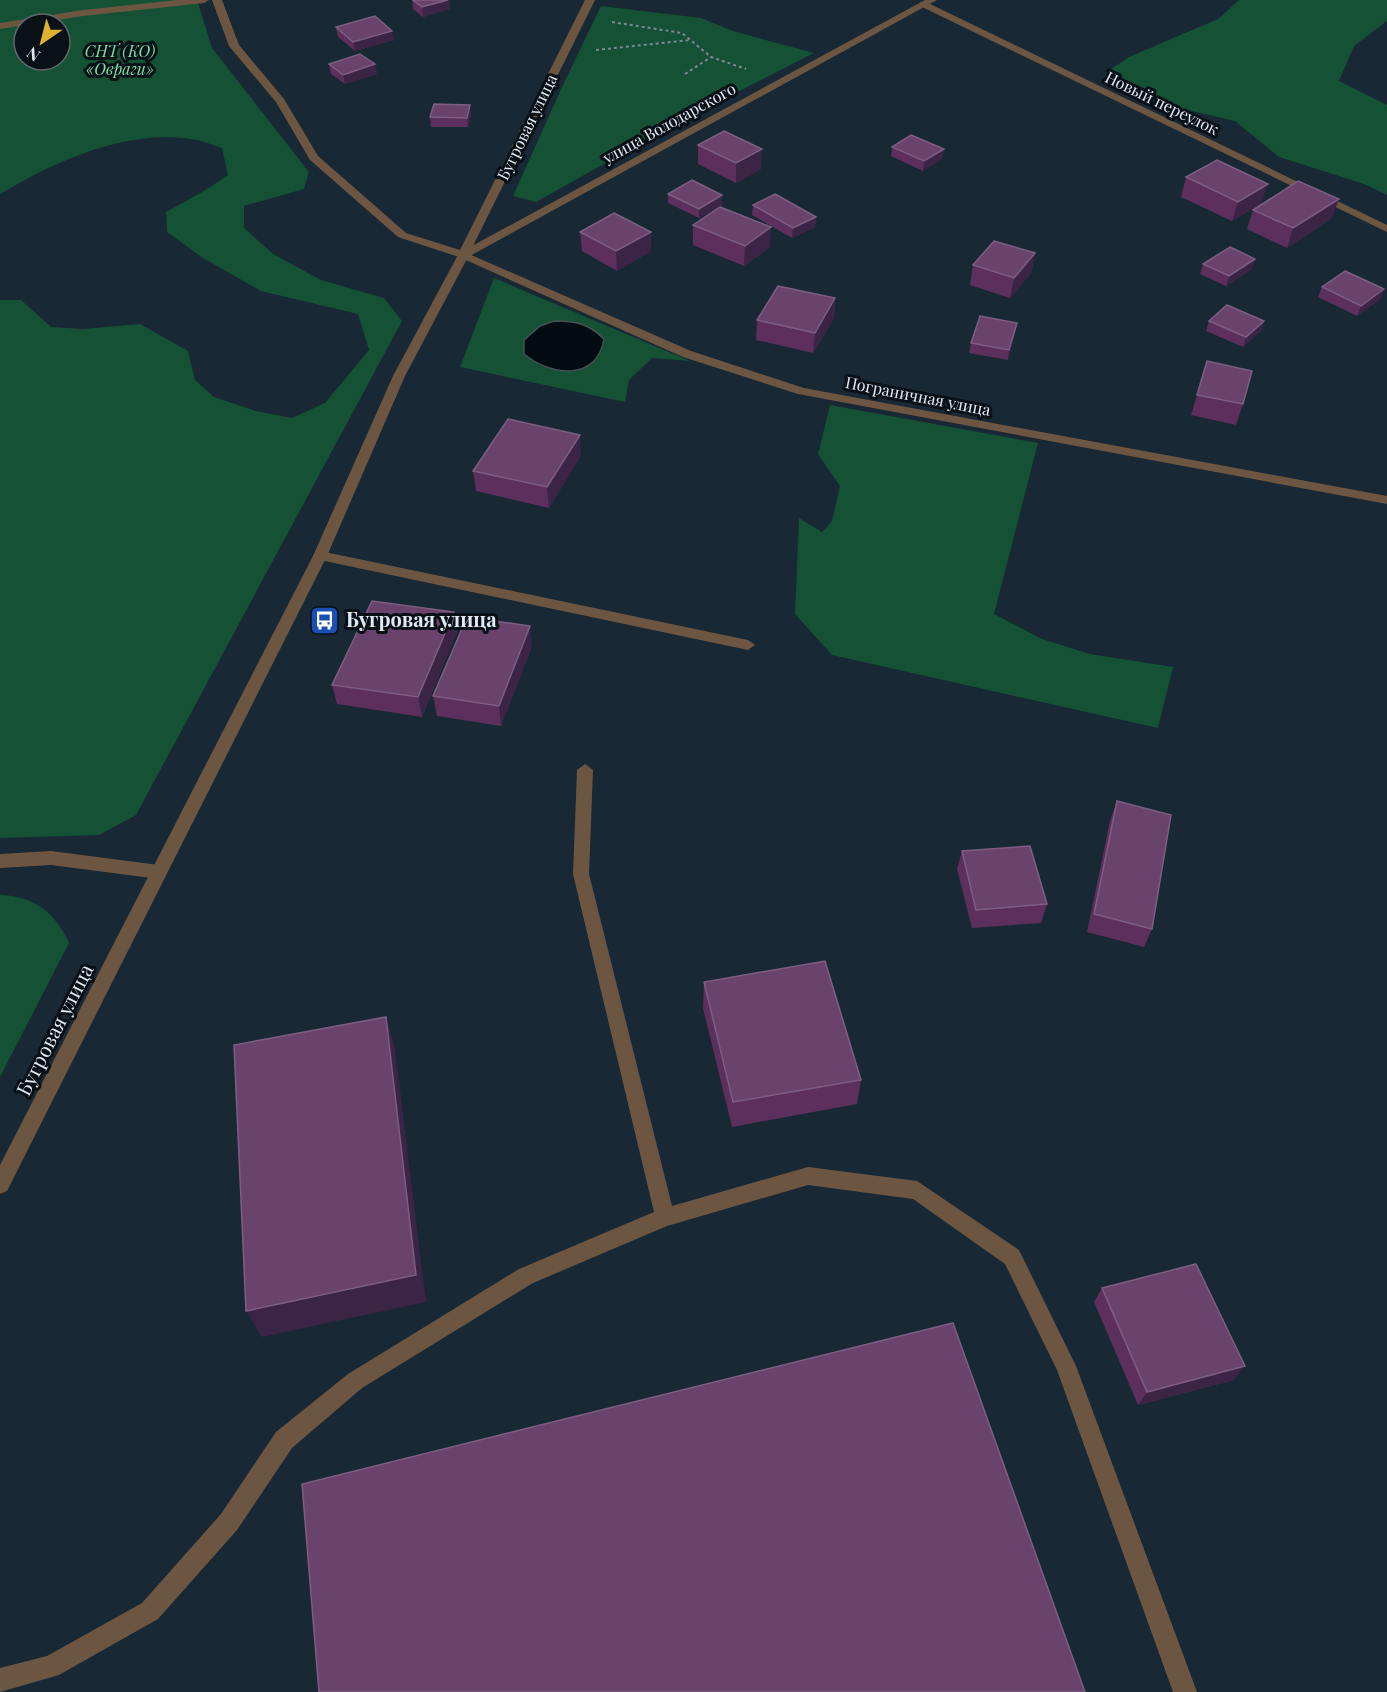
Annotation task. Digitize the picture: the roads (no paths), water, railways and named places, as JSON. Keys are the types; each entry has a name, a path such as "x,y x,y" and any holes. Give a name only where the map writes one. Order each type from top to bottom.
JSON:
{"street":[{"path":"0,26 83,13 204,0"},
{"name":"Пограничная улица","path":"217,0 234,46 280,101 314,158 402,235 464,255 687,354 802,391 1387,500"},
{"name":"Бугровая улица","path":"0,1185 320,556 399,376 441,294 464,255 590,0"},
{"name":"улица Володарского","path":"464,255 928,2"},
{"name":"Новый переулок","path":"928,2 1387,229"},
{"path":"320,556 748,645"},
{"path":"585,770 581,874 665,1217"},
{"path":"0,861 51,858 159,872"},
{"path":"0,1680 51,1667 150,1611 229,1522 284,1440 355,1381 526,1276 665,1217 808,1176 917,1190 1012,1257 1066,1366 1185,1692"}],"place":[{"name":"Бугровая улица","path":"325,620"}],"park label":[{"name":"СНТ (КО) «Овраги»","path":"120,60"}]}
